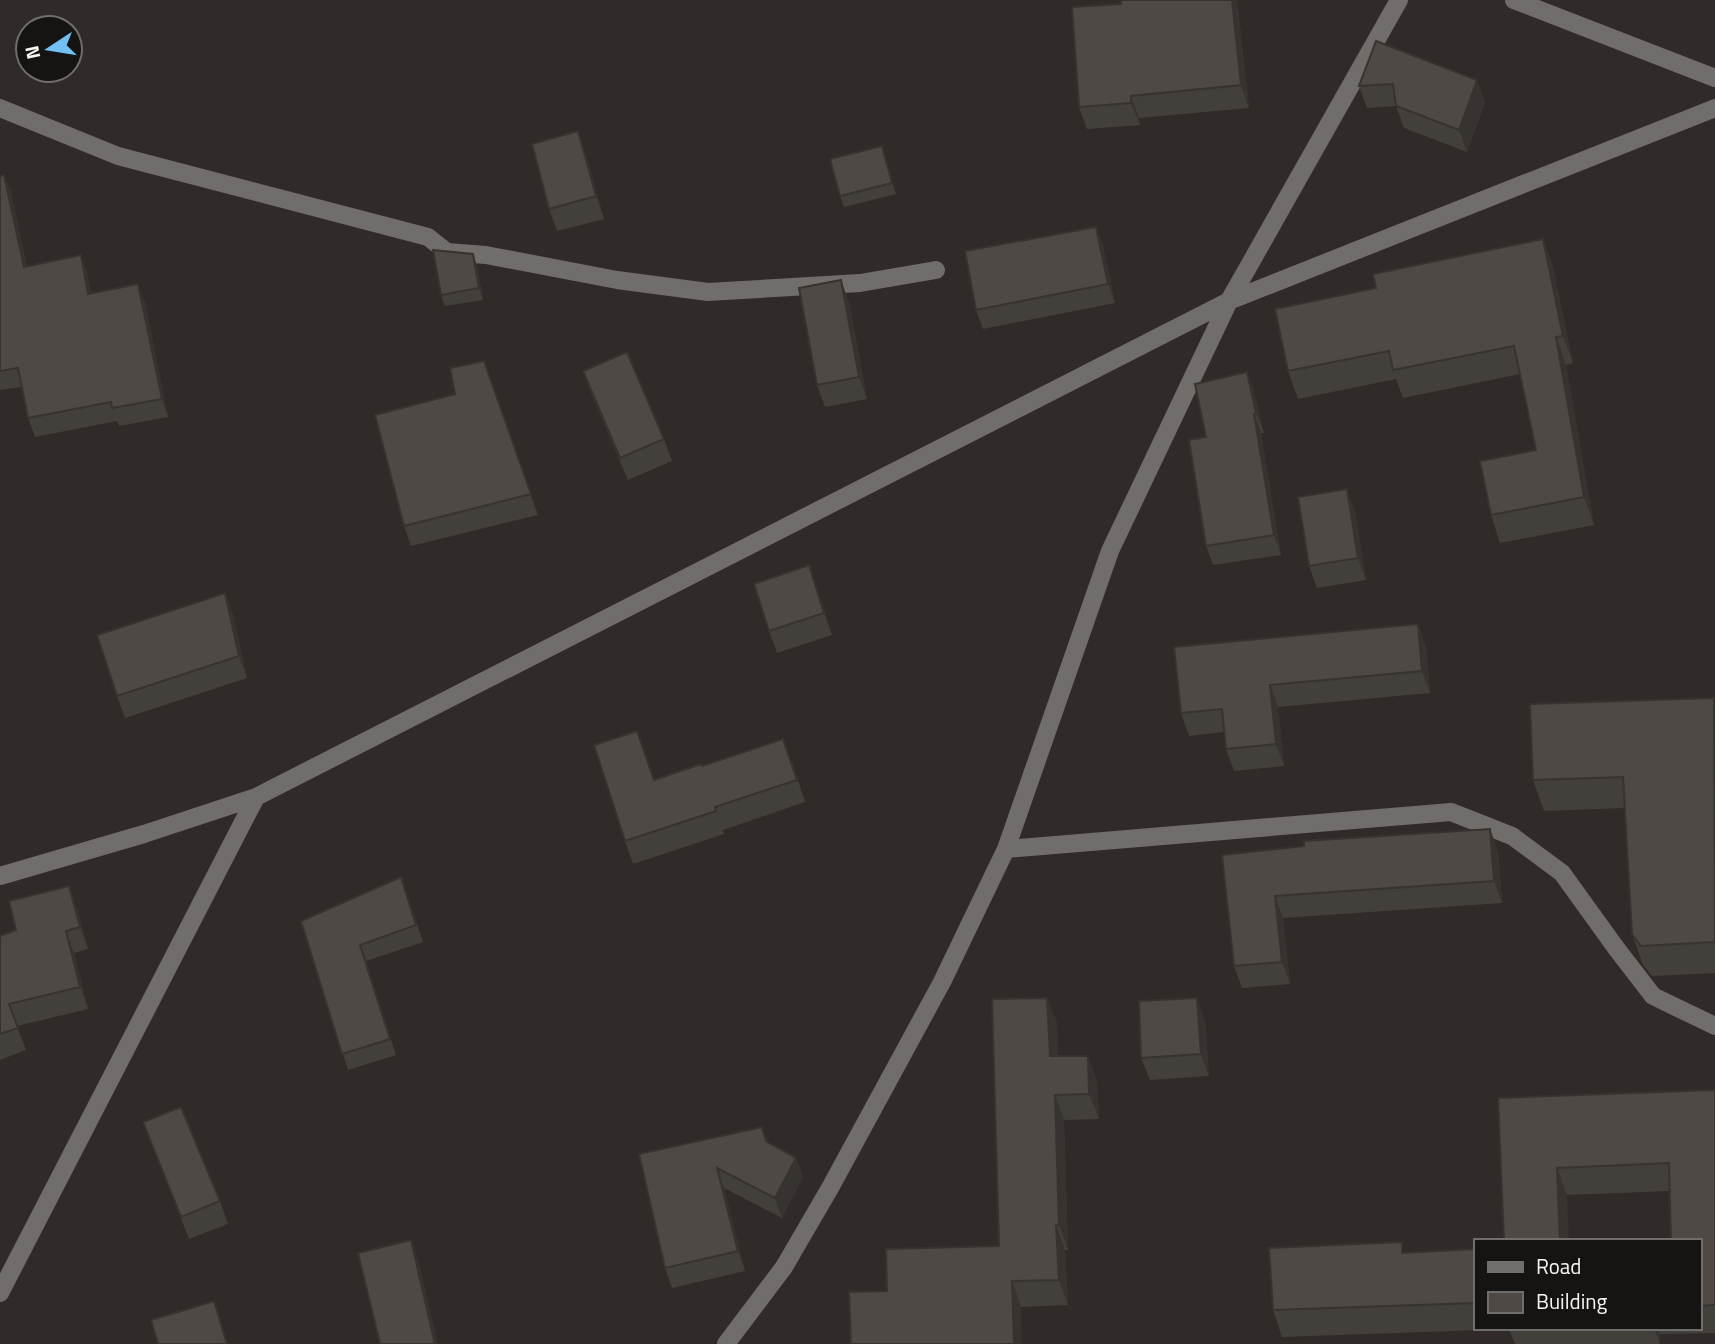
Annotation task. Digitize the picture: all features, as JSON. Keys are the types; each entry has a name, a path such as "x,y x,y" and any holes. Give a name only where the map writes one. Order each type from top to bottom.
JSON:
{"street":[{"path":"726,1344 784,1267 942,982 1006,849 1110,551 1229,301 1399,0"},
{"path":"1514,0 1715,78"},
{"path":"0,108 118,156 428,237 447,252 486,255 617,280 708,292 860,283 936,270"},
{"path":"0,876 144,834 256,797 1229,301 1715,108"},
{"path":"0,1293 256,797"},
{"path":"1006,849 1451,812 1513,836 1562,873 1653,996 1715,1026"}],"building":[{"path":"1121,0 1232,0 1241,85 1131,96 1131,103 1079,107 1072,7 1121,4"},
{"path":"1376,41 1477,80 1459,130 1396,106 1393,84 1359,86"},
{"path":"578,131 596,196 549,209 532,144"},
{"path":"882,146 892,183 840,196 830,159"},
{"path":"4,175 24,267 81,255 88,294 138,284 162,399 112,408 111,402 28,418 18,368 0,371 0,176"},
{"path":"1096,227 1108,284 976,310 965,251"},
{"path":"1543,239 1563,336 1556,337 1584,497 1491,515 1480,461 1536,450 1514,346 1393,370 1389,351 1288,371 1275,309 1376,288 1373,274"},
{"path":"433,250 473,254 479,288 441,295"},
{"path":"841,280 859,377 817,385 799,288"},
{"path":"627,352 664,439 620,458 583,371"},
{"path":"484,361 531,494 404,526 375,415 455,394 450,368"},
{"path":"1247,372 1256,413 1254,414 1274,535 1206,546 1189,440 1206,437 1195,384"},
{"path":"1347,489 1358,558 1309,566 1298,497"},
{"path":"809,565 824,613 769,631 754,584"},
{"path":"225,593 239,656 117,696 97,635"},
{"path":"1418,624 1422,671 1270,685 1276,744 1226,749 1222,709 1181,713 1174,647"},
{"path":"1714,698 1715,942 1641,946 1632,934 1623,777 1533,780 1530,704"},
{"path":"637,731 654,780 783,739 797,780 715,807 716,811 625,841 594,745"},
{"path":"1490,829 1494,881 1275,896 1282,962 1234,966 1222,855 1304,846 1304,841"},
{"path":"401,877 416,925 360,945 390,1039 342,1054 301,921"},
{"path":"69,886 80,927 66,931 80,987 9,1004 18,1028 0,1034 0,936 16,930 9,901"},
{"path":"1047,998 1050,1056 1088,1056 1089,1094 1055,1095 1059,1280 1012,1281 1014,1344 851,1344 849,1292 887,1291 886,1249 999,1246 992,999"},
{"path":"1197,998 1201,1054 1141,1058 1139,1001"},
{"path":"1715,1090 1715,1305 1701,1306 1701,1239 1671,1239 1669,1163 1557,1168 1560,1239 1504,1239 1498,1098"},
{"path":"181,1107 220,1201 181,1217 143,1122"},
{"path":"762,1127 766,1141 796,1158 775,1198 717,1168 738,1251 665,1268 639,1154"},
{"path":"411,1240 435,1344 380,1344 358,1253"},
{"path":"1402,1242 1402,1253 1474,1249 1474,1303 1273,1310 1269,1248"},
{"path":"214,1301 227,1344 158,1344 151,1320"}]}
